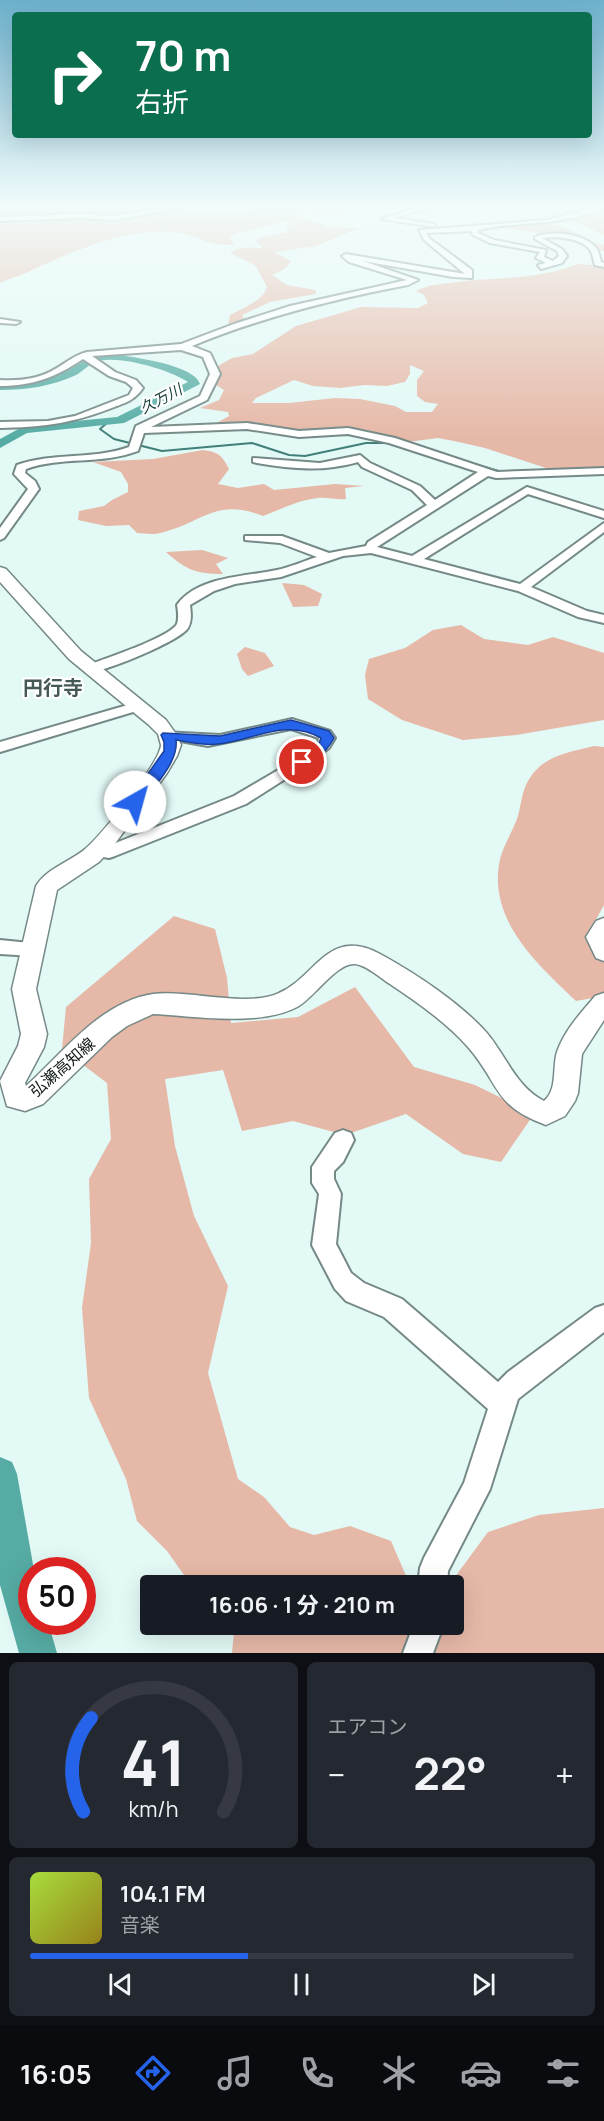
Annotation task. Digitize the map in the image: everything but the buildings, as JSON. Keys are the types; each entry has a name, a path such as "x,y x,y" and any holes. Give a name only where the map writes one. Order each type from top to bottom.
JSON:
{"main road":[{"path":"0,572 75,655 156,721 168,735"},
{"name":"弘瀬高知線","path":"168,735 171,742 170,751 165,761 98,851 47,886 24,989 34,1034 31,1047 12,1083 16,1098 25,1099 34,1096 107,1027 138,1008 153,1004 276,1005 299,993 341,957 351,954 372,960 440,1009 476,1039 511,1092 523,1104 546,1113 558,1109 564,1100 568,1060 573,1046 604,1003"},
{"path":"604,927 598,937 604,952"}],"street":[{"path":"182,347 242,323 292,307 352,292 401,284"},
{"path":"0,321 16,322"},
{"path":"0,383 42,379 57,374 84,356 134,349 192,348 207,355 215,374 204,398 139,431 135,447 122,454 45,460 21,467 19,474 32,483 34,489 0,536"},
{"path":"0,424 48,424 78,418 132,397 137,392 138,388 134,381 112,374 98,361 84,356"},
{"path":"139,431 247,426 291,433 348,431 398,443 496,475 604,471"},
{"path":"257,460 306,469 336,466 360,458 366,465 416,488 434,505"},
{"path":"371,549 372,545 486,472"},
{"path":"415,559 553,474"},
{"path":"527,490 604,515"},
{"path":"522,588 604,526"},
{"path":"249,538 282,540 329,557"},
{"path":"91,669 168,638 180,630 185,620 183,605 188,599 210,588 233,581 281,573 329,557 371,549 522,588 583,614 604,619"},
{"path":"0,747 138,706"},
{"path":"98,851 110,852 240,800 302,762 324,745 327,738 325,734 291,724 220,740 208,741 168,735"},
{"path":"0,947 33,949"},
{"path":"343,1140 335,1155 323,1167 323,1183 329,1189 330,1194 324,1245 343,1281 355,1292 393,1308 425,1338 473,1376 502,1404"},
{"path":"433,1575 434,1568 476,1489 507,1391 517,1381 604,1317"},
{"path":"418,1653 425,1635"}],"shaded area":[{"path":"265,284 286,284 315,290 316,294 270,302 242,315 246,322 237,322 228,326 230,315 257,300 267,287"},
{"path":"604,284 604,468 561,473 485,448 454,441 438,438 408,442 367,430 334,428 300,431 213,425 229,416 228,412 200,408 219,400 224,390 216,385 221,374 218,366 232,358 253,354 296,326 361,307 418,308 428,303 424,295 416,291 431,286","holes":["410,365 424,371 417,380 417,396 425,402 438,404 432,412 406,412 395,406 360,399 335,398 289,403 252,403 256,398 294,380 313,386 340,388 364,385 387,386 405,382 410,374"]},
{"path":"203,450 219,455 229,469 218,484 238,488 264,484 274,490 335,484 364,486 345,488 346,499 311,499 263,516 233,509 221,510 157,534 137,533 129,525 106,526 78,520 79,511 104,506 128,492 128,484 121,472 93,462 153,459"},
{"path":"202,550 228,558 216,564 223,574 192,570 166,552"},
{"path":"282,583 304,585 322,594 318,606 293,607"},
{"path":"461,625 484,639 528,645 553,637 604,653 604,720 516,735 463,740 402,720 368,699 365,675 369,659 405,648 433,630"},
{"path":"245,647 265,653 274,666 248,676 242,669 237,654"},
{"path":"594,746 604,747 604,905 589,932 604,961 604,996 576,1001 545,971 518,938 501,901 498,881 500,859 518,816 526,785 534,772 556,756"},
{"path":"174,916 215,929 227,978 231,1023 298,1017 355,987 414,1067 475,1085 534,1114 501,1162 463,1154 406,1114 345,1135 293,1121 242,1131 223,1070 165,1079 175,1146 194,1216 228,1286 208,1373 238,1479 264,1497 290,1527 314,1535 350,1526 391,1541 406,1575 184,1575 167,1551 137,1521 126,1479 89,1398 82,1308 91,1243 89,1179 111,1139 107,1083 62,1049 66,1007"},
{"path":"604,1508 604,1653 232,1653 234,1635 464,1635 464,1575 456,1575 488,1532 539,1515"}],"waterway":[{"name":"久万川","path":"0,386 28,385 55,379 73,372 92,359 105,357 162,367 194,381 194,384 120,420 24,430 0,444"},
{"path":"107,423 100,429 114,439 162,451 252,443 289,455 305,456 366,443 392,443"},
{"path":"406,443 491,469"},
{"path":"486,468 504,473"},
{"name":"久万川","path":"0,1474 17,1580 38,1653"}],"district":[{"name":"円行寺","path":"53,688"}],"route":[{"path":"135,802 156,776 170,751 171,742 168,735 178,735 194,740 220,740 291,724 305,726 325,734 327,738 324,745 302,762"}]}
